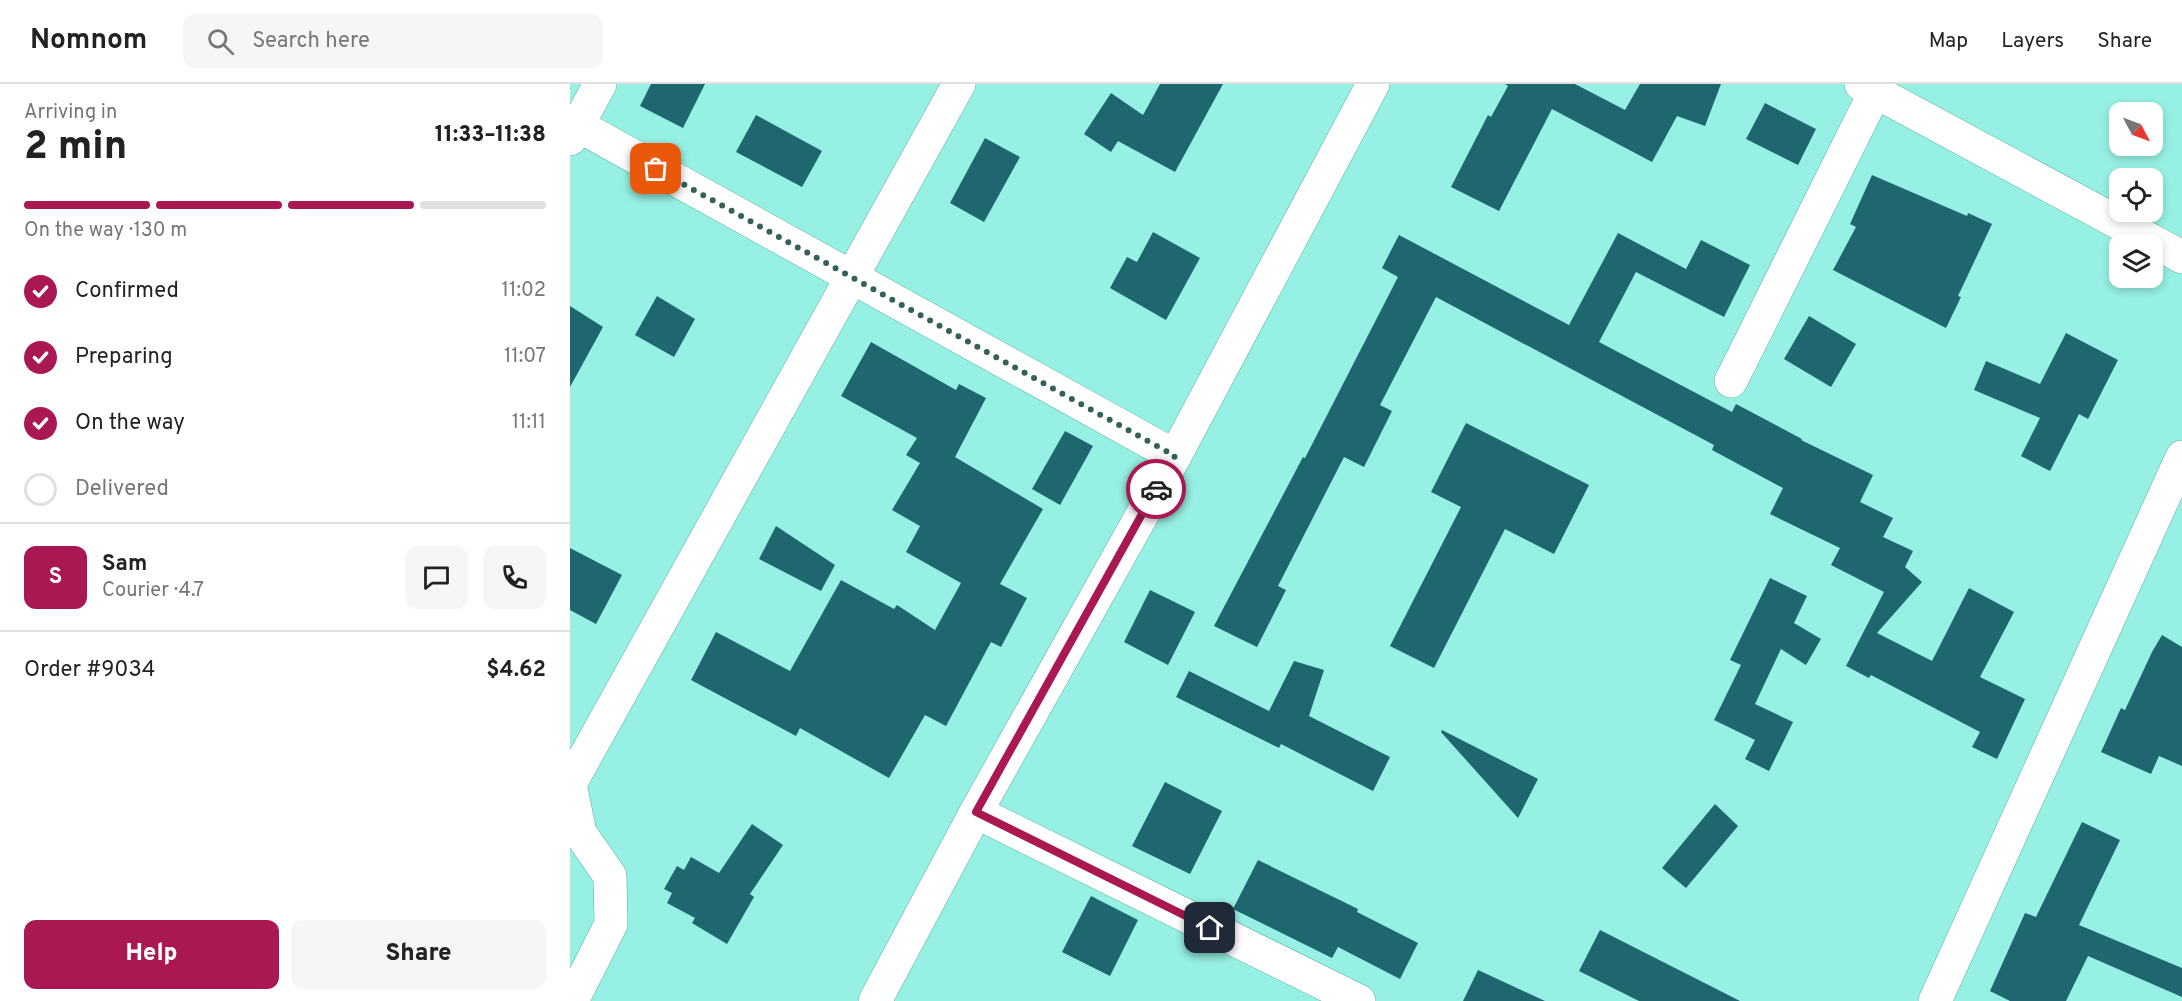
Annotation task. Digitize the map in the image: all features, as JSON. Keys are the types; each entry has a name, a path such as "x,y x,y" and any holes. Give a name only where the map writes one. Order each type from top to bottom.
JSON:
{"street":[{"path":"600,84 572,128 851,277 1175,456"},
{"path":"572,1001 611,924 610,876 580,833 570,784 959,84"},
{"path":"874,1001 976,812 1175,456 1373,84"},
{"path":"1731,381 1872,86 2182,257"},
{"path":"1935,1001 2182,458"},
{"path":"976,812 1359,1001"}],"building":[{"path":"651,84 705,84 683,128 640,106"},
{"path":"1160,84 1223,84 1175,172 1118,141 1111,152 1084,134 1111,93 1143,115"},
{"path":"1505,84 1575,84 1625,110 1640,84 1721,84 1705,126 1677,116 1652,162 1552,109 1499,211 1451,187 1488,115 1491,117 1508,86"},
{"path":"1765,103 1816,129 1798,165 1746,139"},
{"path":"756,115 822,151 802,187 736,152"},
{"path":"985,138 1020,157 984,222 950,203"},
{"path":"1872,175 1967,216 1968,213 1992,224 1958,296 1961,297 1946,328 1833,270 1856,227 1850,224"},
{"path":"1153,232 1200,258 1166,320 1110,288 1127,257 1137,262"},
{"path":"1618,233 1686,269 1701,240 1750,265 1724,317 1636,272 1599,342 1732,412 1736,404 1801,440 1873,475 1860,502 1893,518 1883,537 1913,551 1905,567 1922,582 1877,633 1932,661 1969,588 2014,612 1980,677 2025,699 1997,759 1972,747 1980,732 1871,675 1869,678 1846,666 1884,592 1831,565 1840,548 1770,514 1783,488 1712,450 1714,445 1436,297 1380,405 1392,411 1364,467 1344,457 1278,586 1286,590 1257,647 1214,626 1303,457 1305,458 1398,277 1382,268 1399,235 1569,325"},
{"path":"657,296 695,319 674,357 635,335"},
{"path":"570,306 603,327 570,387"},
{"path":"1809,316 1856,344 1831,387 1784,359"},
{"path":"2066,333 2118,360 2088,419 2079,414 2050,471 2021,456 2040,418 1974,390 1986,361 2040,384"},
{"path":"871,342 956,390 959,384 986,398 955,457 1043,509 1000,584 1027,598 1001,647 991,642 946,726 925,715 889,778 800,728 796,736 691,680 716,632 790,671 841,580 894,609 897,605 935,630 961,583 906,552 920,526 892,510 920,463 906,455 917,438 841,396"},
{"path":"1466,423 1589,485 1554,554 1505,529 1434,668 1390,646 1461,507 1431,492"},
{"path":"1065,431 1093,446 1060,505 1032,489"},
{"path":"776,526 835,565 821,591 759,559"},
{"path":"570,548 622,575 596,624 570,610"},
{"path":"1770,578 1807,596 1794,623 1821,639 1806,665 1781,649 1755,704 1793,722 1769,771 1745,759 1755,740 1714,720 1741,665 1730,660"},
{"path":"1150,590 1195,612 1168,665 1124,642"},
{"path":"2162,635 2182,647 2182,766 2159,756 2151,774 2101,752 2121,708 2125,710"},
{"path":"1294,661 1324,670 1309,716 1390,757 1373,791 1281,744 1279,748 1176,697 1189,671 1269,711"},
{"path":"1442,730 1538,779 1518,818 1441,732"},
{"path":"1165,782 1222,811 1190,874 1132,846"},
{"path":"1715,804 1738,826 1686,888 1662,868"},
{"path":"2082,822 2120,840 2079,925 2182,968 2182,997 2088,956 2066,1001 2010,1001 1990,991 2025,913 2036,917"},
{"path":"752,824 783,845 750,894 754,897 727,944 692,923 695,918 667,903 672,893 664,889 677,866 684,870 691,857 719,873"},
{"path":"1258,860 1358,909 1357,912 1418,943 1400,979 1338,947 1332,958 1233,909"},
{"path":"1091,896 1138,920 1110,976 1062,952"},
{"path":"1600,930 1740,1001 1639,1001 1579,971"},
{"path":"1478,970 1545,1001 1463,1001"}],"way so far":[{"path":"656,169 1175,456 1156,489"}],"route":[{"path":"1156,489 976,812 1210,928"}]}
